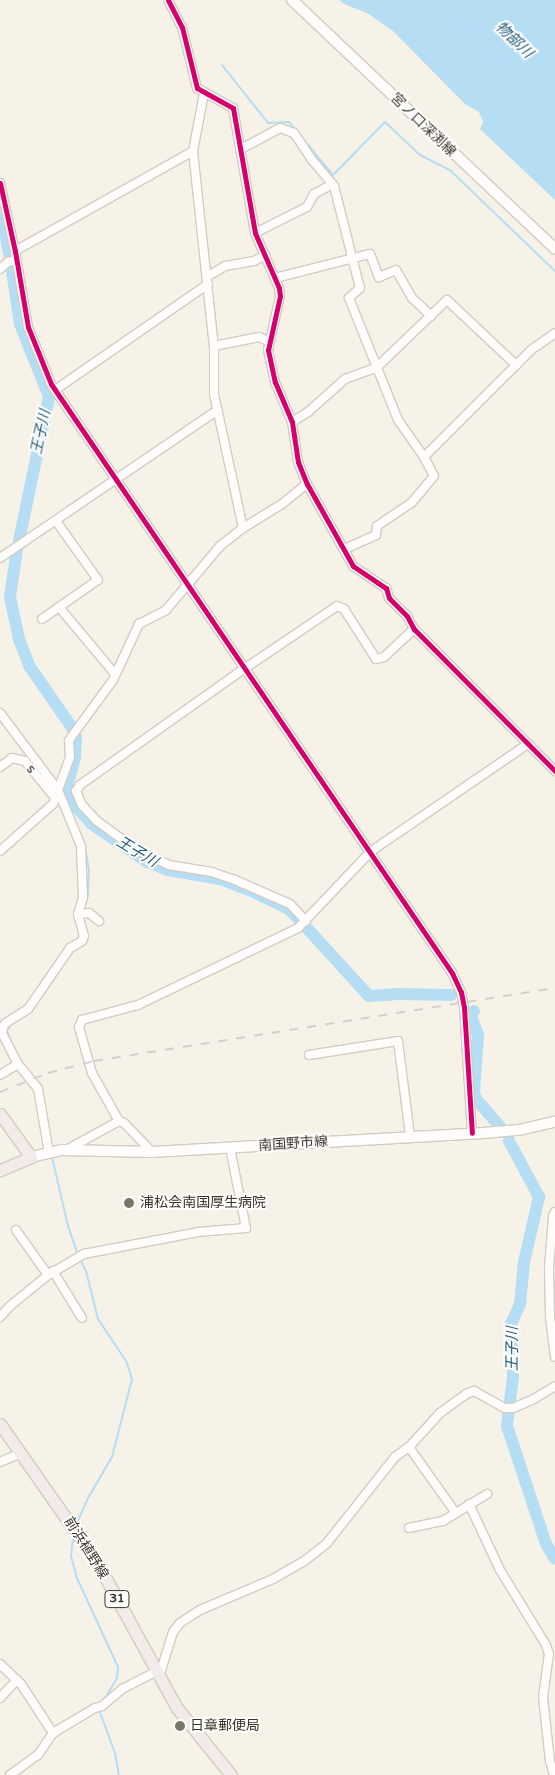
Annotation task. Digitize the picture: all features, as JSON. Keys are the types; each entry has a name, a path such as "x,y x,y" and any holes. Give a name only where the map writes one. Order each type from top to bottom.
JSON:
{"main road":[{"name":"宮ノ口深渕線","path":"292,0 555,250"},
{"path":"0,1114 31,1157 0,1170"},
{"name":"南国野市線","path":"31,1157 66,1150 152,1152 472,1134 519,1130 555,1122"},
{"name":"前浜植野線","path":"0,1424 98,1564 177,1708 232,1775"}],"street":[{"path":"168,0 182,27 190,54 194,82 204,93 233,108 255,233 276,278 280,296 268,341 268,350 276,382 292,422 296,454 307,484 353,566 386,588 389,598 407,616 414,629 555,771"},
{"path":"204,93 193,151 214,346 214,394 243,528"},
{"path":"241,149 280,128 294,133 313,161 333,184 360,288 349,298 398,420 424,456 434,476 411,503 377,526 376,535 344,549"},
{"path":"15,251 193,151"},
{"path":"0,182 15,251 12,261 30,334 55,390 186,585 448,965 461,992 465,1016 472,1134"},
{"path":"255,233 307,207 314,194 333,184"},
{"path":"276,278 370,254 379,277 396,270 412,298 431,316"},
{"path":"55,390 225,266 254,261 266,255"},
{"path":"0,269 12,261"},
{"path":"292,422 305,415 345,379 376,368 447,300 516,366"},
{"path":"424,456 531,350 555,333"},
{"path":"214,346 259,337 268,341"},
{"path":"0,558 56,521 115,478 218,410"},
{"path":"0,851 47,812 56,798 70,757 69,741 115,674 138,624 166,610 220,546 243,528 282,504 307,484"},
{"path":"42,619 98,580 56,521"},
{"path":"76,791 80,785 337,606 344,609 376,659 384,657 414,629"},
{"path":"59,607 115,674"},
{"path":"0,713 59,787 81,846 83,897 78,914 84,936 82,941 70,948 28,1009 6,1023 2,1033 18,1064 38,1089 49,1153"},
{"path":"152,1152 120,1121 92,1073 79,1023 138,1005 298,928 370,852 528,744"},
{"name":"s","path":"0,767 12,758 25,761 56,798"},
{"path":"59,787 76,791"},
{"path":"76,791 82,805 97,821 137,850 169,865 212,872 235,880 290,904 306,921"},
{"path":"78,914 89,913 99,921"},
{"path":"309,1055 398,1041 410,1136"},
{"path":"0,1075 18,1064"},
{"path":"66,1150 120,1121"},
{"path":"0,1317 10,1306 50,1273 84,1254 198,1232 246,1228 230,1148"},
{"path":"555,1212 552,1216 549,1268 550,1317 555,1357"},
{"path":"16,1230 82,1318"},
{"path":"10,1775 38,1755 53,1733 95,1708 102,1706 122,1689 158,1674 173,1632 180,1623 200,1610 273,1579 309,1557 327,1543 375,1480 440,1413 474,1391 509,1408 532,1400 555,1386"},
{"path":"409,1447 455,1512"},
{"path":"1,1461 21,1453"},
{"path":"409,1528 439,1522 487,1494"},
{"path":"469,1504 500,1570 546,1645 549,1654 543,1697 550,1761 554,1775"},
{"path":"0,1664 17,1680 53,1733"},
{"path":"0,1698 17,1680"}],"water":[{"name":"物部川","path":"339,0 555,0 555,200 480,129 483,122 479,112 465,104 393,31 367,13 344,4"}],"waterway":[{"path":"222,65 268,123 289,122 333,175 385,122 420,155 451,171 555,271"},
{"name":"王子川","path":"0,210 10,258 20,324 49,397 19,541"},
{"name":"王子川","path":"17,549 10,597 19,639 30,667 73,729"},
{"name":"王子川","path":"76,737 75,758 66,790 72,802 92,824 147,862 168,870 220,879 254,892 289,909 301,922"},
{"name":"王子川","path":"64,797 66,790"},
{"path":"70,810 83,842"},
{"path":"83,911 88,896 89,871 85,847"},
{"name":"王子川","path":"305,926 369,996 398,994 451,995"},
{"path":"19,1019 31,1011 49,986"},
{"name":"王子川","path":"474,1011 470,1014 478,1035 474,1092 476,1099 501,1128"},
{"path":"11,1024 7,1031 14,1049"},
{"path":"26,1068 41,1088"},
{"name":"王子川","path":"509,1141 539,1197 524,1262 520,1304 511,1324 513,1377 507,1426 546,1544 555,1559"},
{"path":"52,1157 68,1226 78,1255"},
{"path":"76,1525 88,1498 112,1457 132,1379 126,1361 98,1319 86,1271 80,1259"},
{"path":"73,1537 71,1556 77,1578 118,1667 117,1678 106,1697"},
{"path":"100,1712 115,1753 119,1775"}],"railway":[{"path":"0,1092 48,1073 94,1061 555,988"}],"cycle path":[{"path":"168,0 182,27 197,88 233,108 255,233 279,288 280,296 268,350 275,382 292,422 298,462 307,484 353,566 386,588 389,598 407,616 414,629 555,771"},
{"path":"0,183 15,251 28,327 51,384 452,973 461,992 464,1007 472,1133"}],"place":[{"name":"浦松会南国厚生病院","path":"129,1203"},
{"name":"日章郵便局","path":"180,1726"}]}
